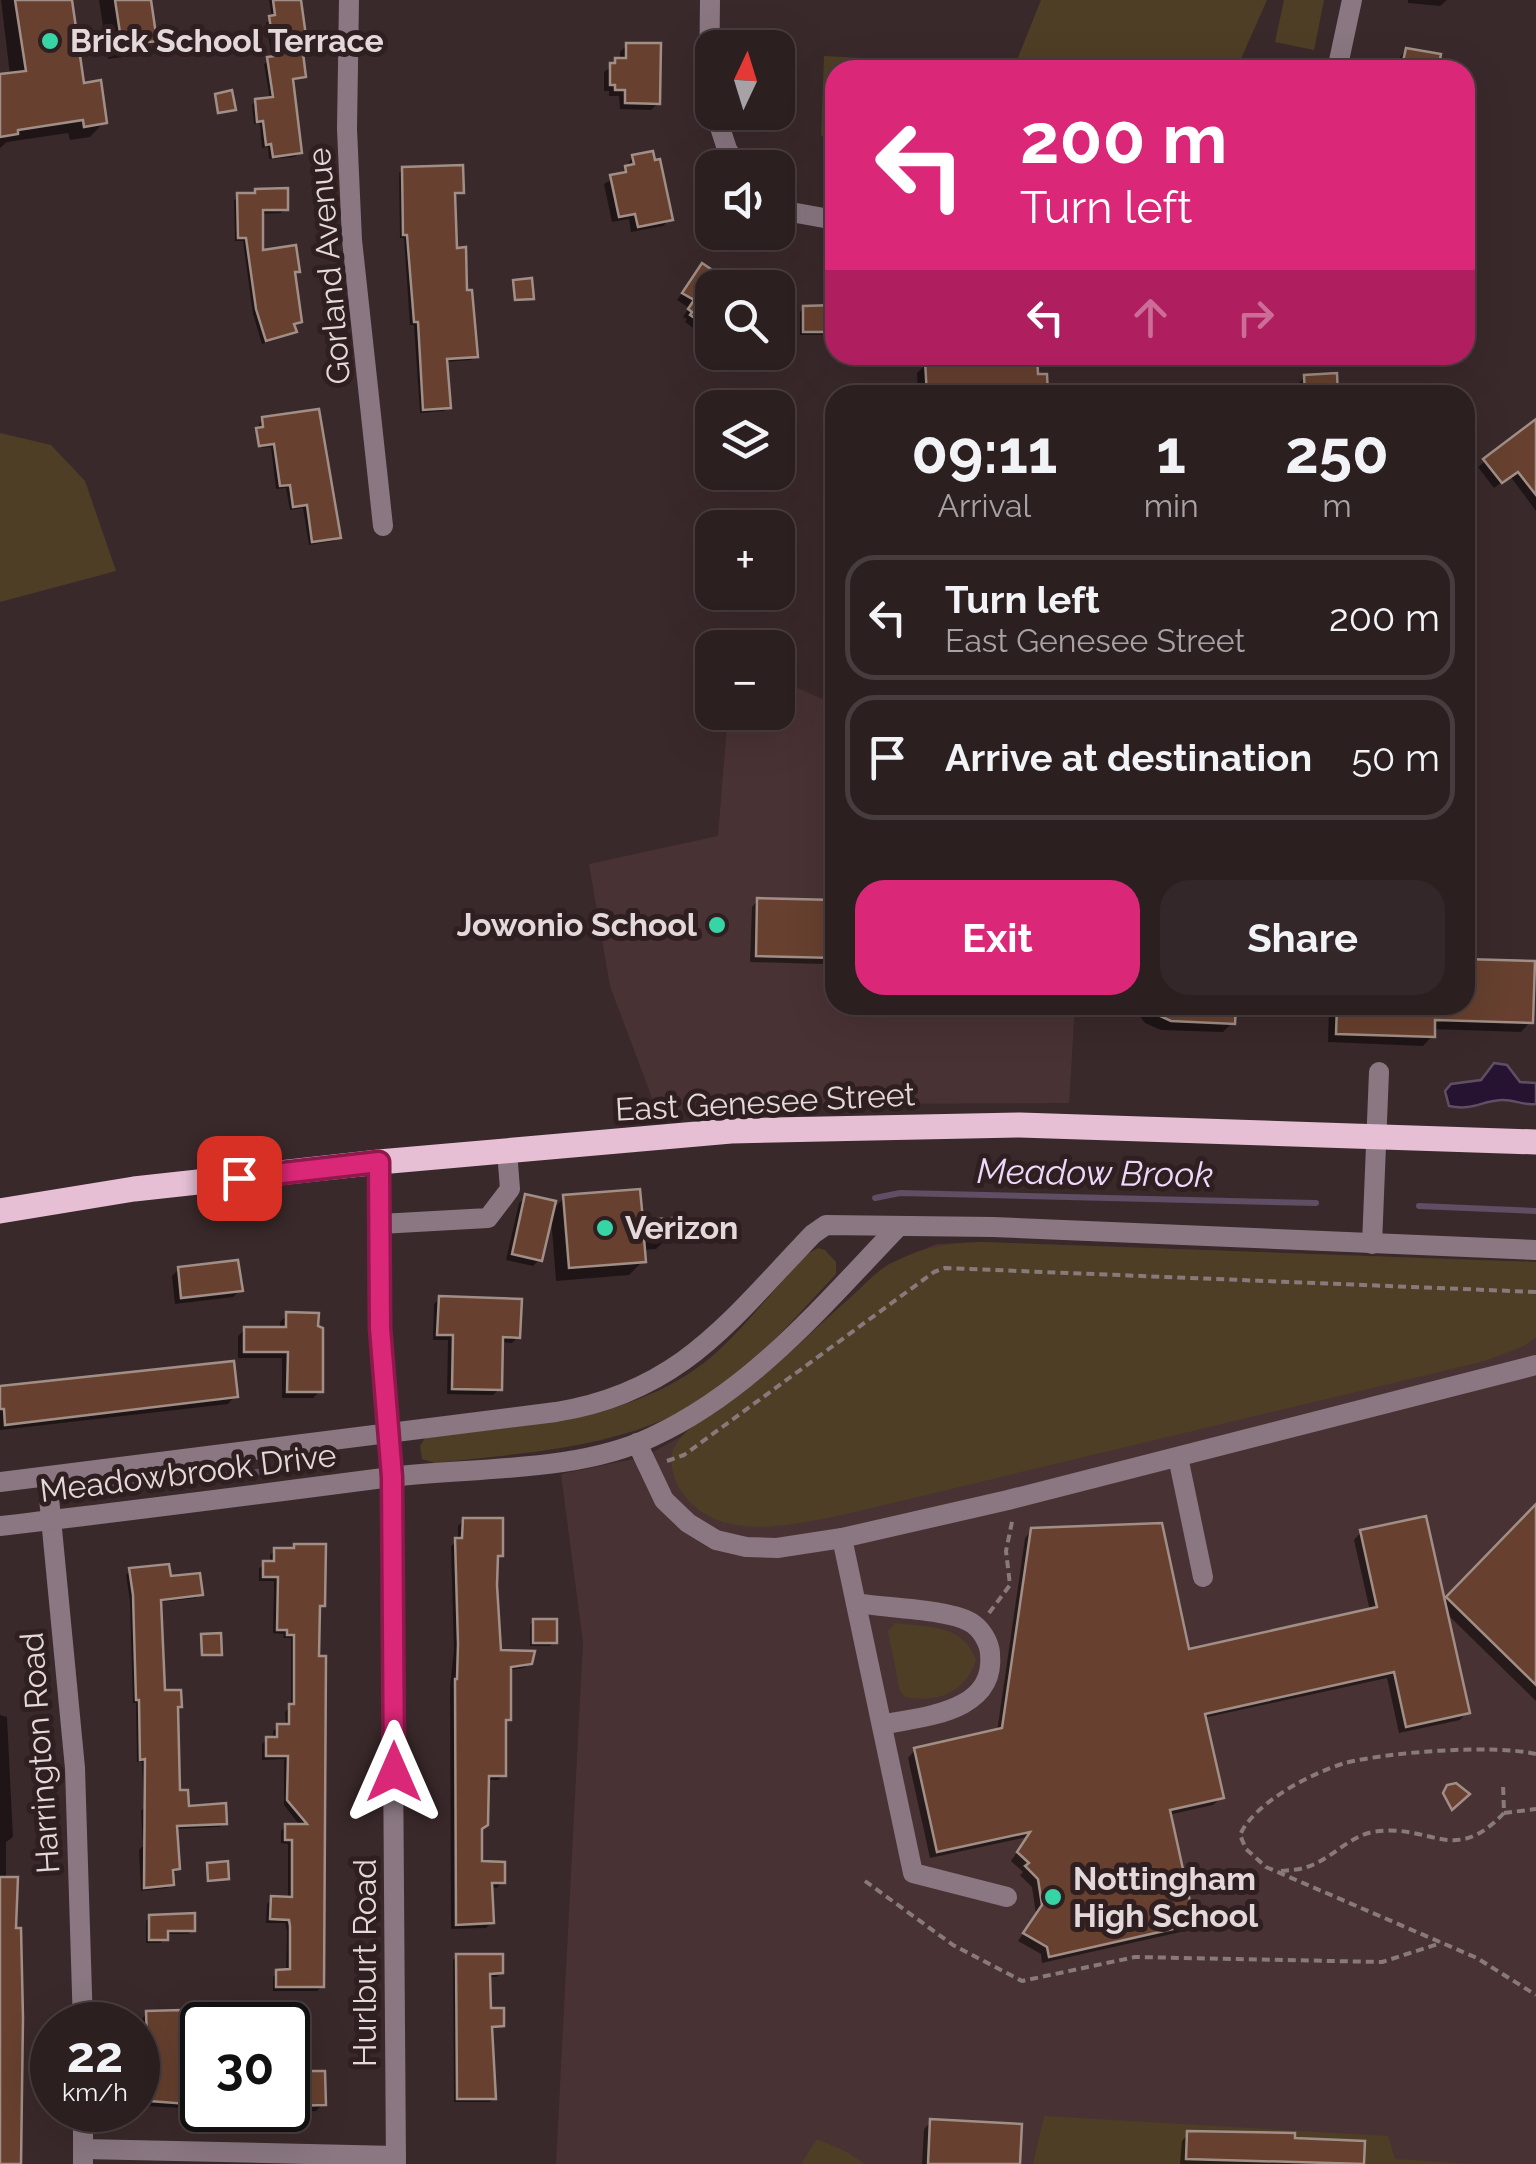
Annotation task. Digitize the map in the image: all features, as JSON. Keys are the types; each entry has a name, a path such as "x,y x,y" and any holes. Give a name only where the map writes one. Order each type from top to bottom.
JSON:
{"main road":[{"name":"East Genesee Street","path":"0,1211 134,1190 379,1162 731,1131 1000,1126 1536,1142"}],"street":[{"name":"Gorland Avenue","path":"349,0 347,129 352,240 383,526"},
{"path":"710,0 710,30"},
{"path":"1340,60 1352,0"},
{"path":"795,213 825,218"},
{"path":"1372,1244 1379,1072"},
{"path":"380,1224 488,1218 510,1189 507,1151"},
{"name":"Hurlburt Road","path":"379,1162 380,1328 392,1477 396,2160"},
{"name":"Meadowbrook Drive","path":"0,1482 587,1407 618,1398 671,1372 711,1342 826,1225 993,1227 1536,1250"},
{"name":"Meadowbrook Drive","path":"0,1526 392,1477 598,1456 637,1443 710,1406 746,1380 898,1227"},
{"path":"637,1443 664,1500 688,1523 716,1540 746,1547 777,1548 842,1538 1008,1500 1536,1365"},
{"path":"1178,1457 1203,1577"},
{"name":"Harrington Road","path":"46,1477 75,1768 81,2002"},
{"path":"842,1538 913,1874 1007,1897"},
{"path":"856,1603 970,1622 990,1648 988,1680 982,1690 955,1708 882,1725"},
{"path":"83,2156 396,2160"}],"path":[{"path":"648,1468 684,1456 934,1272 945,1268 1536,1292"},
{"path":"981,1632 991,1609 1010,1585 1006,1551 1014,1522 1008,1500"},
{"path":"1536,1754 1488,1750 1408,1754 1344,1764 1298,1784 1259,1808 1240,1836 1246,1849 1266,1868 1477,1958 1536,1995"},
{"path":"1503,1783 1504,1813"},
{"path":"1276,1872 1306,1868 1357,1836 1378,1832 1467,1840 1487,1831 1504,1813 1536,1809"},
{"path":"865,1881 952,1945 1022,1980 1135,1957 1382,1962 1444,1943"}],"shaded area":[{"path":"1041,0 1267,0 1240,60 1017,60"},
{"path":"1284,0 1324,0 1314,50 1275,42"},
{"path":"824,56 863,58 825,60 825,136 821,136"},
{"path":"0,433 51,445 85,481 116,571 0,602"},
{"name":"Jowonio School","path":"795,687 825,700 825,1015 1074,1015 1069,1103 824,1104 657,1111 610,986 589,864 718,836 727,730 795,730"},
{"path":"1494,1063 1507,1065 1520,1082 1536,1083 1536,1104 1501,1100 1449,1106 1445,1091 1451,1084 1481,1080"},
{"name":"Nottingham High School","path":"980,1242 1536,1262 1536,2164 556,2164 583,1642 561,1474 644,1457 682,1436 741,1394 887,1265 936,1244"},
{"path":"980,1242 1536,1262 1536,1337 1524,1346 1485,1361 838,1516 795,1524 750,1526 710,1517 692,1504 673,1473 673,1450 684,1434 766,1373 886,1266 934,1247"},
{"path":"818,1248 836,1262 836,1274 743,1369 677,1414 611,1438 576,1445 435,1463 422,1459 420,1446 425,1438 579,1416 653,1393 687,1375 718,1351 807,1254"},
{"path":"895,1623 932,1627 962,1639 976,1660 965,1681 939,1697 905,1697 900,1691 888,1631"},
{"path":"1044,2116 1388,2136 1395,2159 1472,2164 1033,2164"},
{"path":"817,2139 847,2152 865,2164 801,2164"}],"building":[{"name":"Brick School Terrace","path":"15,0 72,0 84,83 101,80 107,123 84,127 83,120 18,130 18,134 0,137 0,74 26,71"},
{"name":"Brick School Terrace","path":"115,0 151,0 157,41 122,46"},
{"path":"273,0 301,0 306,77 293,79 302,153 273,157 271,144 266,145 263,121 257,122 255,99 273,97 267,57 275,56 269,16 275,15"},
{"path":"626,43 661,43 660,104 625,103 625,90 615,90 615,85 610,85 610,63 615,63 615,58 626,58"},
{"path":"1406,48 1441,54 1440,60 1403,60"},
{"path":"232,90 236,110 218,113 215,94"},
{"path":"653,151 655,160 660,159 673,220 638,227 635,214 619,217 610,175 626,172 625,166 634,164 632,155"},
{"path":"463,165 464,193 455,193 457,248 466,247 467,290 472,290 478,357 447,359 451,408 423,410 418,322 414,322 407,235 403,235 402,167"},
{"path":"288,188 288,210 263,210 263,250 296,245 300,272 295,272 302,322 294,324 297,332 266,341 256,309 246,238 238,238 237,193"},
{"path":"695,274 695,318 688,309 694,300 682,293"},
{"path":"532,278 534,299 515,300 513,280"},
{"path":"825,305 825,332 803,332 803,306"},
{"path":"925,365 1038,365 1038,374 1047,374 1048,385 926,385"},
{"path":"1337,373 1338,385 1304,385 1304,375"},
{"path":"319,409 341,538 312,542 307,505 293,507 290,485 280,486 274,444 259,446 256,428 263,427 262,417"},
{"path":"1536,419 1536,495 1518,472 1502,483 1483,459"},
{"path":"757,898 825,900 825,958 756,956"},
{"path":"1475,959 1535,961 1533,1023 1435,1020 1435,1037 1336,1034 1337,1015 1475,1015"},
{"path":"1158,1015 1235,1015 1235,1024 1171,1021"},
{"name":"Verizon","path":"640,1189 643,1220 672,1218 673,1236 644,1238 646,1262 569,1268 563,1195"},
{"path":"525,1194 556,1201 542,1261 512,1254"},
{"path":"238,1260 243,1291 181,1298 178,1267"},
{"path":"439,1296 522,1299 520,1338 503,1337 502,1390 452,1389 453,1335 437,1335"},
{"path":"286,1312 319,1313 318,1326 323,1328 323,1392 287,1392 288,1352 244,1352 244,1327 286,1327"},
{"path":"234,1361 238,1397 5,1425 4,1409 0,1409 0,1386"},
{"path":"1536,1504 1536,1685 1446,1597"},
{"path":"1426,1516 1470,1713 1406,1727 1394,1672 1205,1714 1224,1798 1170,1810 1195,1924 1049,1957 1047,1947 1023,1933 1042,1905 1038,1879 1017,1852 1030,1832 937,1852 914,1748 1002,1728 1031,1528 1162,1523 1189,1649 1377,1607 1360,1530"},
{"path":"463,1518 503,1518 503,1556 498,1556 497,1585 501,1650 535,1651 532,1664 511,1667 506,1776 489,1776 488,1825 482,1829 482,1861 505,1862 505,1883 492,1883 494,1923 456,1925 455,1538 462,1538"},
{"path":"294,1544 326,1544 319,1656 326,1656 324,1987 276,1987 276,1970 290,1969 290,1926 289,1920 270,1919 271,1896 292,1897 292,1840 285,1840 285,1824 307,1824 287,1800 288,1756 266,1756 266,1737 277,1737 277,1724 289,1724 289,1704 294,1704 294,1635 277,1630 278,1577 263,1577 263,1561 274,1561 274,1548 294,1548"},
{"path":"169,1564 171,1576 200,1573 203,1595 161,1600 165,1690 181,1690 180,1790 188,1790 189,1806 226,1803 227,1824 177,1826 180,1869 173,1870 174,1885 144,1888 145,1759 140,1760 129,1568"},
{"path":"533,1619 557,1619 557,1643 533,1643"},
{"path":"221,1633 222,1655 202,1655 201,1634"},
{"path":"1456,1783 1470,1794 1452,1810 1443,1793 1447,1785"},
{"path":"228,1861 229,1879 208,1881 207,1863"},
{"path":"0,1877 18,1877 16,1928 21,1928 23,2018 21,2164 0,2164"},
{"path":"195,1913 195,1931 168,1931 168,1940 149,1940 149,1915"},
{"path":"456,1954 503,1954 503,1973 490,1974 491,2008 504,2008 504,2026 492,2027 496,2099 457,2099"},
{"path":"180,2010 180,2103 160,2102 160,2011"},
{"path":"310,2071 325,2071 326,2105 310,2105"},
{"path":"930,2119 1022,2124 1020,2164 928,2164"},
{"path":"1187,2131 1295,2133 1295,2138 1365,2141 1364,2164 1186,2159"}],"waterway":[{"name":"Meadow Brook","path":"875,1198 900,1193 1316,1203"},
{"name":"Meadow Brook","path":"1419,1206 1536,1211"},
{"name":"Meadow Brook","path":"90,1490 320,1465"}],"place":[{"name":"Brick School Terrace","path":"50,41"},
{"name":"Jowonio School","path":"717,925"},
{"name":"Verizon","path":"605,1228"},
{"name":"Nottingham High School","path":"1053,1897"}],"route":[{"path":"239,1178 379,1162 380,1328 392,1477 394,1772"}]}
